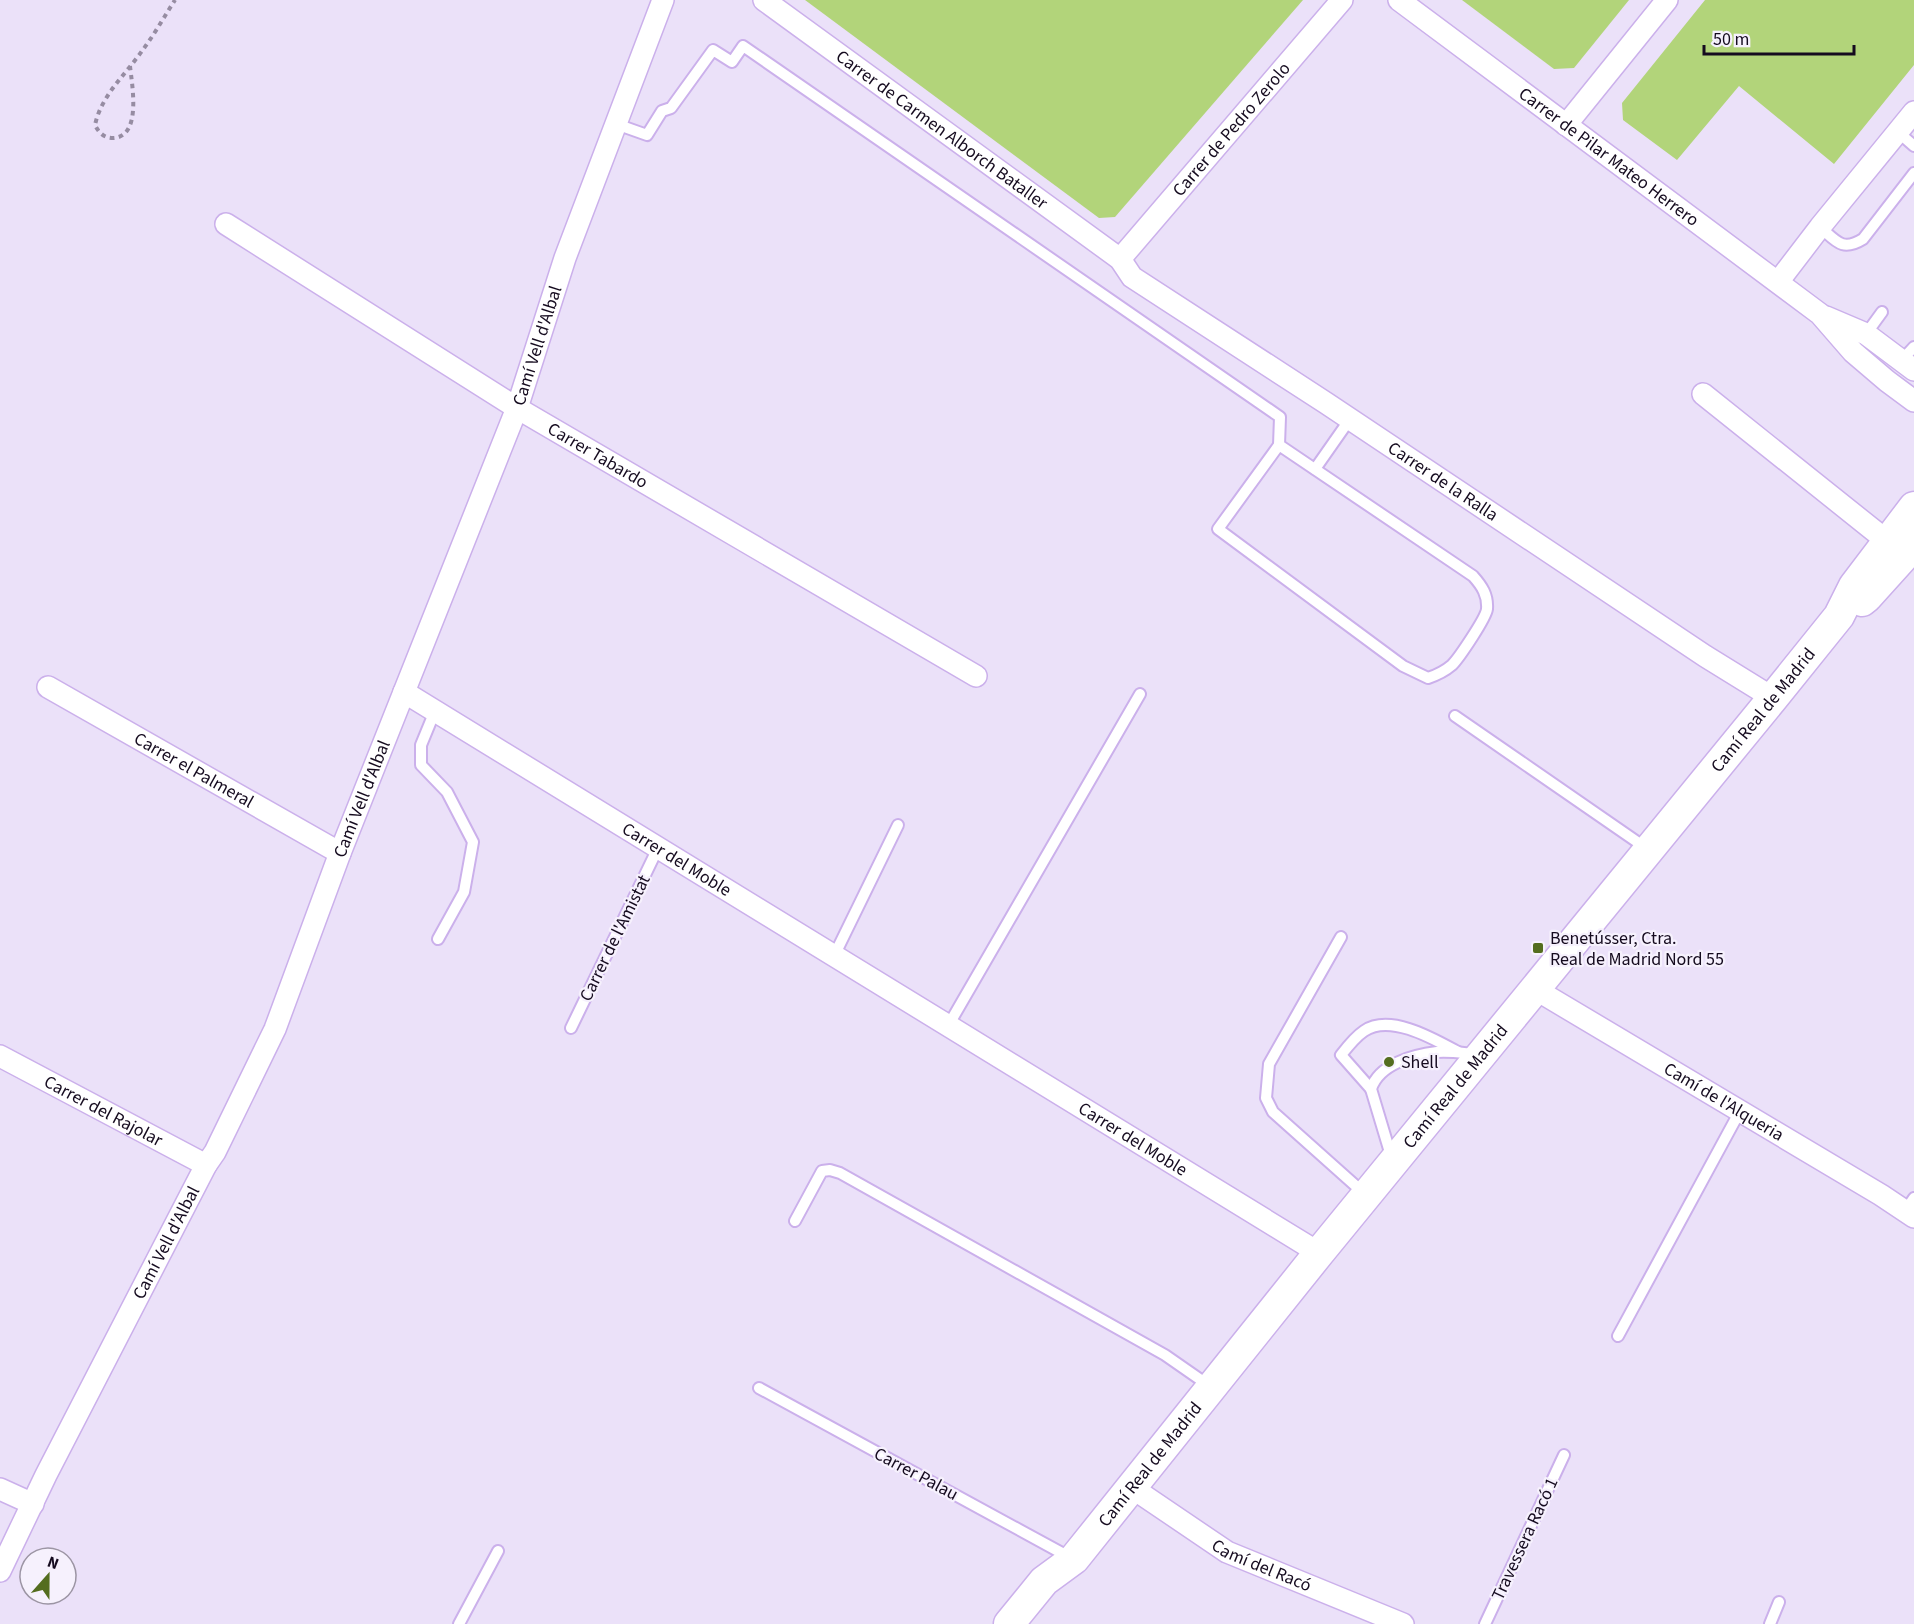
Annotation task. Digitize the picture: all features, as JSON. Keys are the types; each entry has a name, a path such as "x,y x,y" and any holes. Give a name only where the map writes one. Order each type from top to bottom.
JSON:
{"street":[{"name":"Camí Vell d'Albal","path":"0,1571 206,1165 215,1152 275,1029 340,853 516,408 565,258 663,0"},
{"name":"Carrer de Carmen Alborch Bataller","path":"764,0 1120,259"},
{"name":"Carrer de Pedro Zerolo","path":"1120,259 1342,0"},
{"name":"Carrer de Pilar Mateo Herrero","path":"1399,0 1820,314 1853,352 1914,401"},
{"path":"1566,125 1667,0"},
{"path":"1778,282 1820,227 1906,139 1914,112"},
{"name":"Carrer Tabardo","path":"226,224 516,408 976,676"},
{"name":"Carrer de la Ralla","path":"1120,259 1132,277 1350,419 1705,656 1773,698"},
{"name":"Carrer de Pilar Mateo Herrero","path":"1820,314 1866,334 1910,359"},
{"path":"1703,394 1900,543"},
{"name":"Camí Real de Madrid","path":"1009,1624 1044,1581 1074,1559 1393,1163 1471,1054 1535,989 1649,850 1839,616 1854,586 1900,543 1914,507"},
{"name":"Carrer el Palmeral","path":"48,687 340,853"},
{"name":"Carrer del Moble","path":"404,692 1319,1253"},
{"name":"Camí de l'Alqueria","path":"1535,989 1740,1111 1911,1208"},
{"name":"Carrer del Rajolar","path":"0,1056 206,1165"},
{"name":"Camí del Racó","path":"1131,1487 1227,1552 1403,1624"},
{"path":"0,1489 33,1504"},
{"name":"Camí Real de Madrid","path":"1035,1624 1061,1591 1074,1559"}],"lane":[{"path":"616,124 647,135 662,111 671,108 713,50 732,62 743,46 1280,417 1279,445 1218,529 1403,666 1428,678 1440,674 1453,664 1487,612 1484,588 1473,576 1279,445"},
{"path":"1820,227 1841,246 1852,246 1863,239 1914,173"},
{"path":"1866,334 1882,312"},
{"path":"1315,469 1350,419"},
{"path":"948,1026 1140,694"},
{"path":"435,711 421,745 421,765 447,792 473,842 464,892 438,939"},
{"path":"1455,716 1649,850"},
{"path":"834,956 898,825"},
{"name":"Carrer de l'Amistat","path":"571,1028 658,848"},
{"path":"1341,937 1269,1064 1266,1098 1273,1112 1366,1196"},
{"path":"1393,1163 1371,1089 1341,1055 1349,1044 1365,1030 1378,1025 1395,1026 1424,1034 1471,1054"},
{"path":"1371,1089 1374,1081 1394,1062 1438,1052 1471,1054"},
{"path":"1618,1336 1740,1111"},
{"path":"795,1221 822,1171 830,1170 840,1173 1165,1355 1211,1387"},
{"name":"Carrer Palau","path":"759,1388 1074,1559"},
{"name":"Travessera Racó 1","path":"1485,1624 1564,1455"},
{"path":"459,1624 498,1551"},
{"path":"1770,1624 1779,1602"}],"path":[{"path":"130,66 133,96 132,122 129,131 120,137 109,138 100,133 95,125 98,111 175,0"}],"green space":[{"path":"805,0 1303,0 1115,217 1099,218"},
{"path":"1462,0 1629,0 1574,68 1554,69"},
{"path":"1705,0 1914,0 1914,65 1834,164 1739,86 1677,160 1623,120 1622,103"}],"place":[{"name":"Benetússer, Ctra. Real de Madrid Nord 55","path":"1538,948"},
{"name":"Shell","path":"1389,1062"}]}
